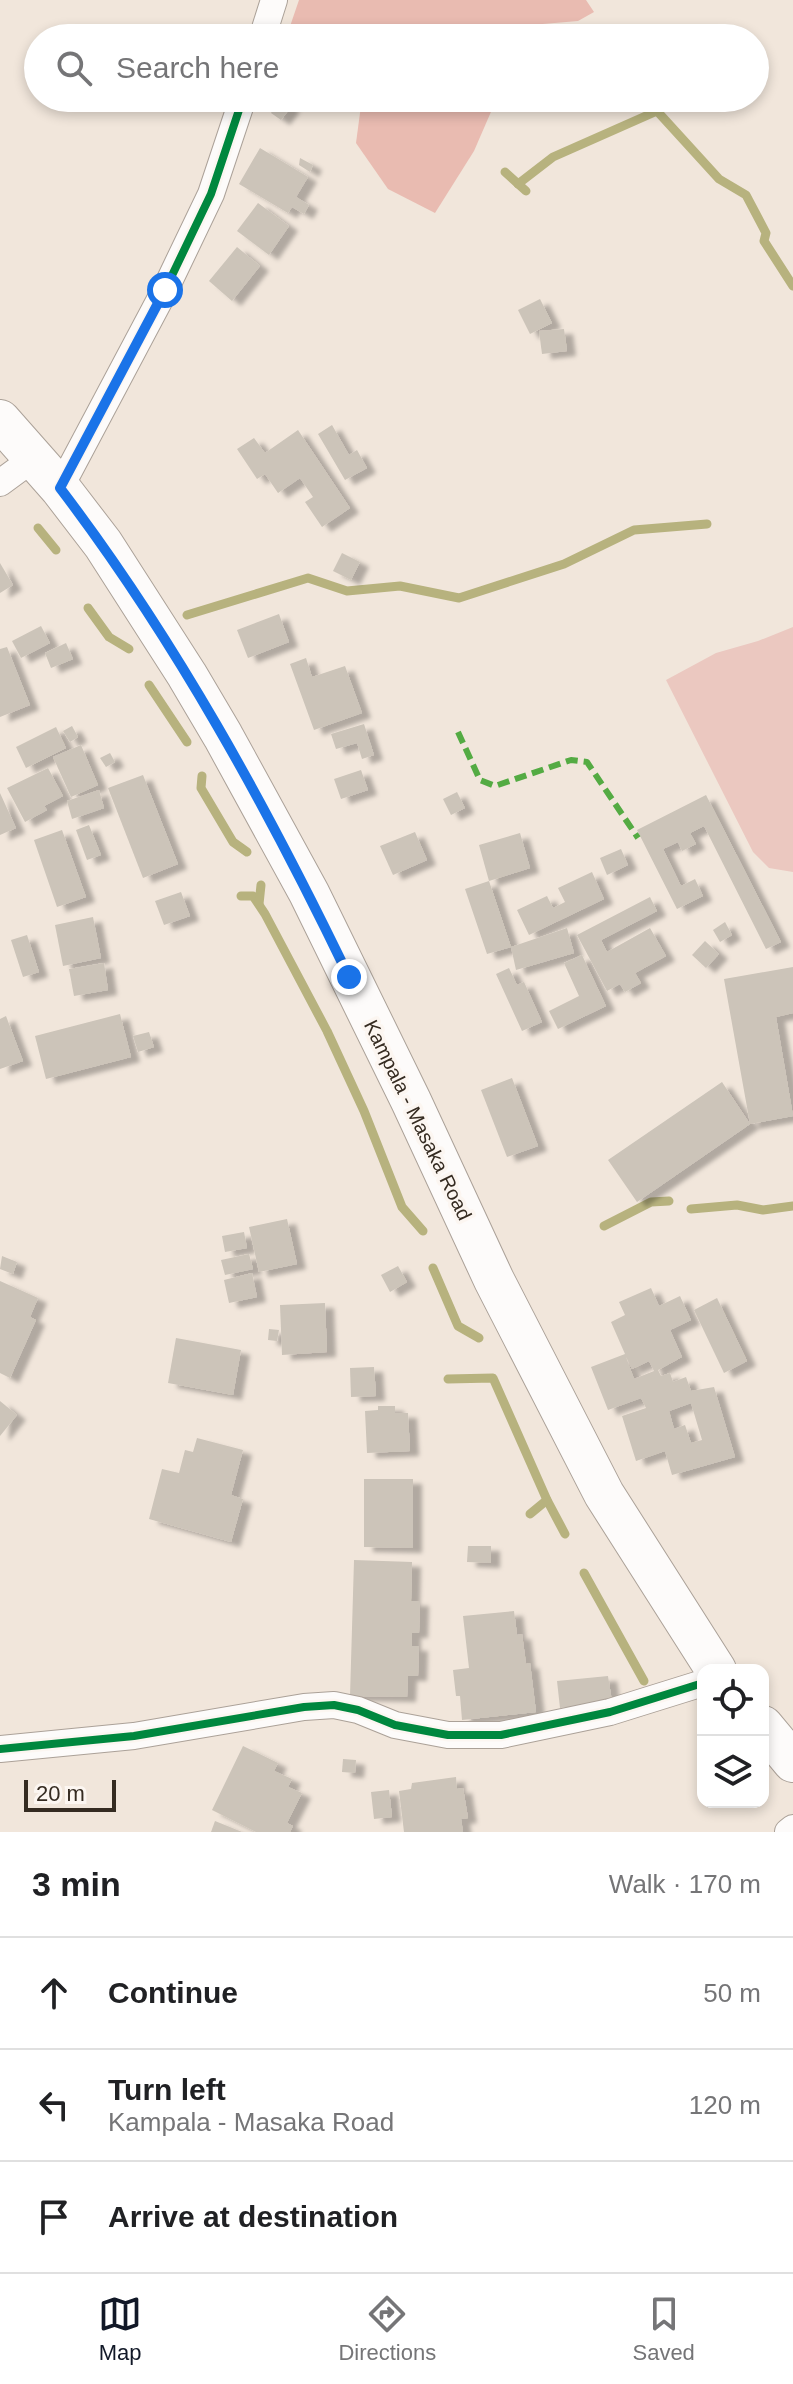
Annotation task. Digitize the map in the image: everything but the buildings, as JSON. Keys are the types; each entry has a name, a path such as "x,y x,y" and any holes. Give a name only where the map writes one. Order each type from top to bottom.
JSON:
{"main road":[{"name":"Kampala - Masaka Road","path":"0,420 60,488 103,544 223,736 309,893 494,1280 604,1494 712,1664"},
{"path":"769,1733 793,1762"}],"street":[{"path":"266,24 274,0"},
{"path":"60,488 165,290 211,194 238,112"},
{"path":"0,483 34,458"},
{"path":"0,1749 134,1736 304,1707 334,1705 358,1710 395,1725 448,1735 501,1735 610,1712 697,1685"},
{"path":"788,1832 793,1828"}],"shaded area":[{"path":"299,0 586,0 594,12 578,21 543,24 291,24"},
{"path":"360,112 491,112 474,151 435,213 388,189 356,143"},
{"path":"793,627 793,872 769,868 753,852 666,680 716,653"}],"waterway":[{"path":"518,184 553,157 655,112"},
{"path":"658,112 719,179 746,195 766,233 764,241 793,286"},
{"path":"505,172 526,191"},
{"path":"187,615 308,578 347,591 400,586 459,598 564,564 634,530 707,524"},
{"path":"38,528 56,550"},
{"path":"88,608 109,637 129,649"},
{"path":"149,685 187,742"},
{"path":"202,776 201,788 233,842 247,852"},
{"path":"259,904 261,885"},
{"path":"241,896 253,896 265,914 327,1031 364,1111 402,1207 423,1231"},
{"path":"604,1226 651,1202 669,1201"},
{"path":"691,1209 737,1205 763,1210 793,1206"},
{"path":"433,1268 458,1326 479,1338"},
{"path":"448,1379 493,1378 565,1534"},
{"path":"530,1514 547,1500"},
{"path":"584,1573 644,1681"}],"marked path":[{"path":"458,732 480,780 495,786 571,760 587,762 638,838"}],"cycle path":[{"path":"60,488 165,290 211,194 238,112"},
{"path":"0,1749 134,1736 304,1707 334,1705 358,1710 395,1725 448,1735 501,1735 610,1712 697,1685"}],"route":[{"path":"165,290 60,488 103,544 187,675 309,893 349,977"}]}
